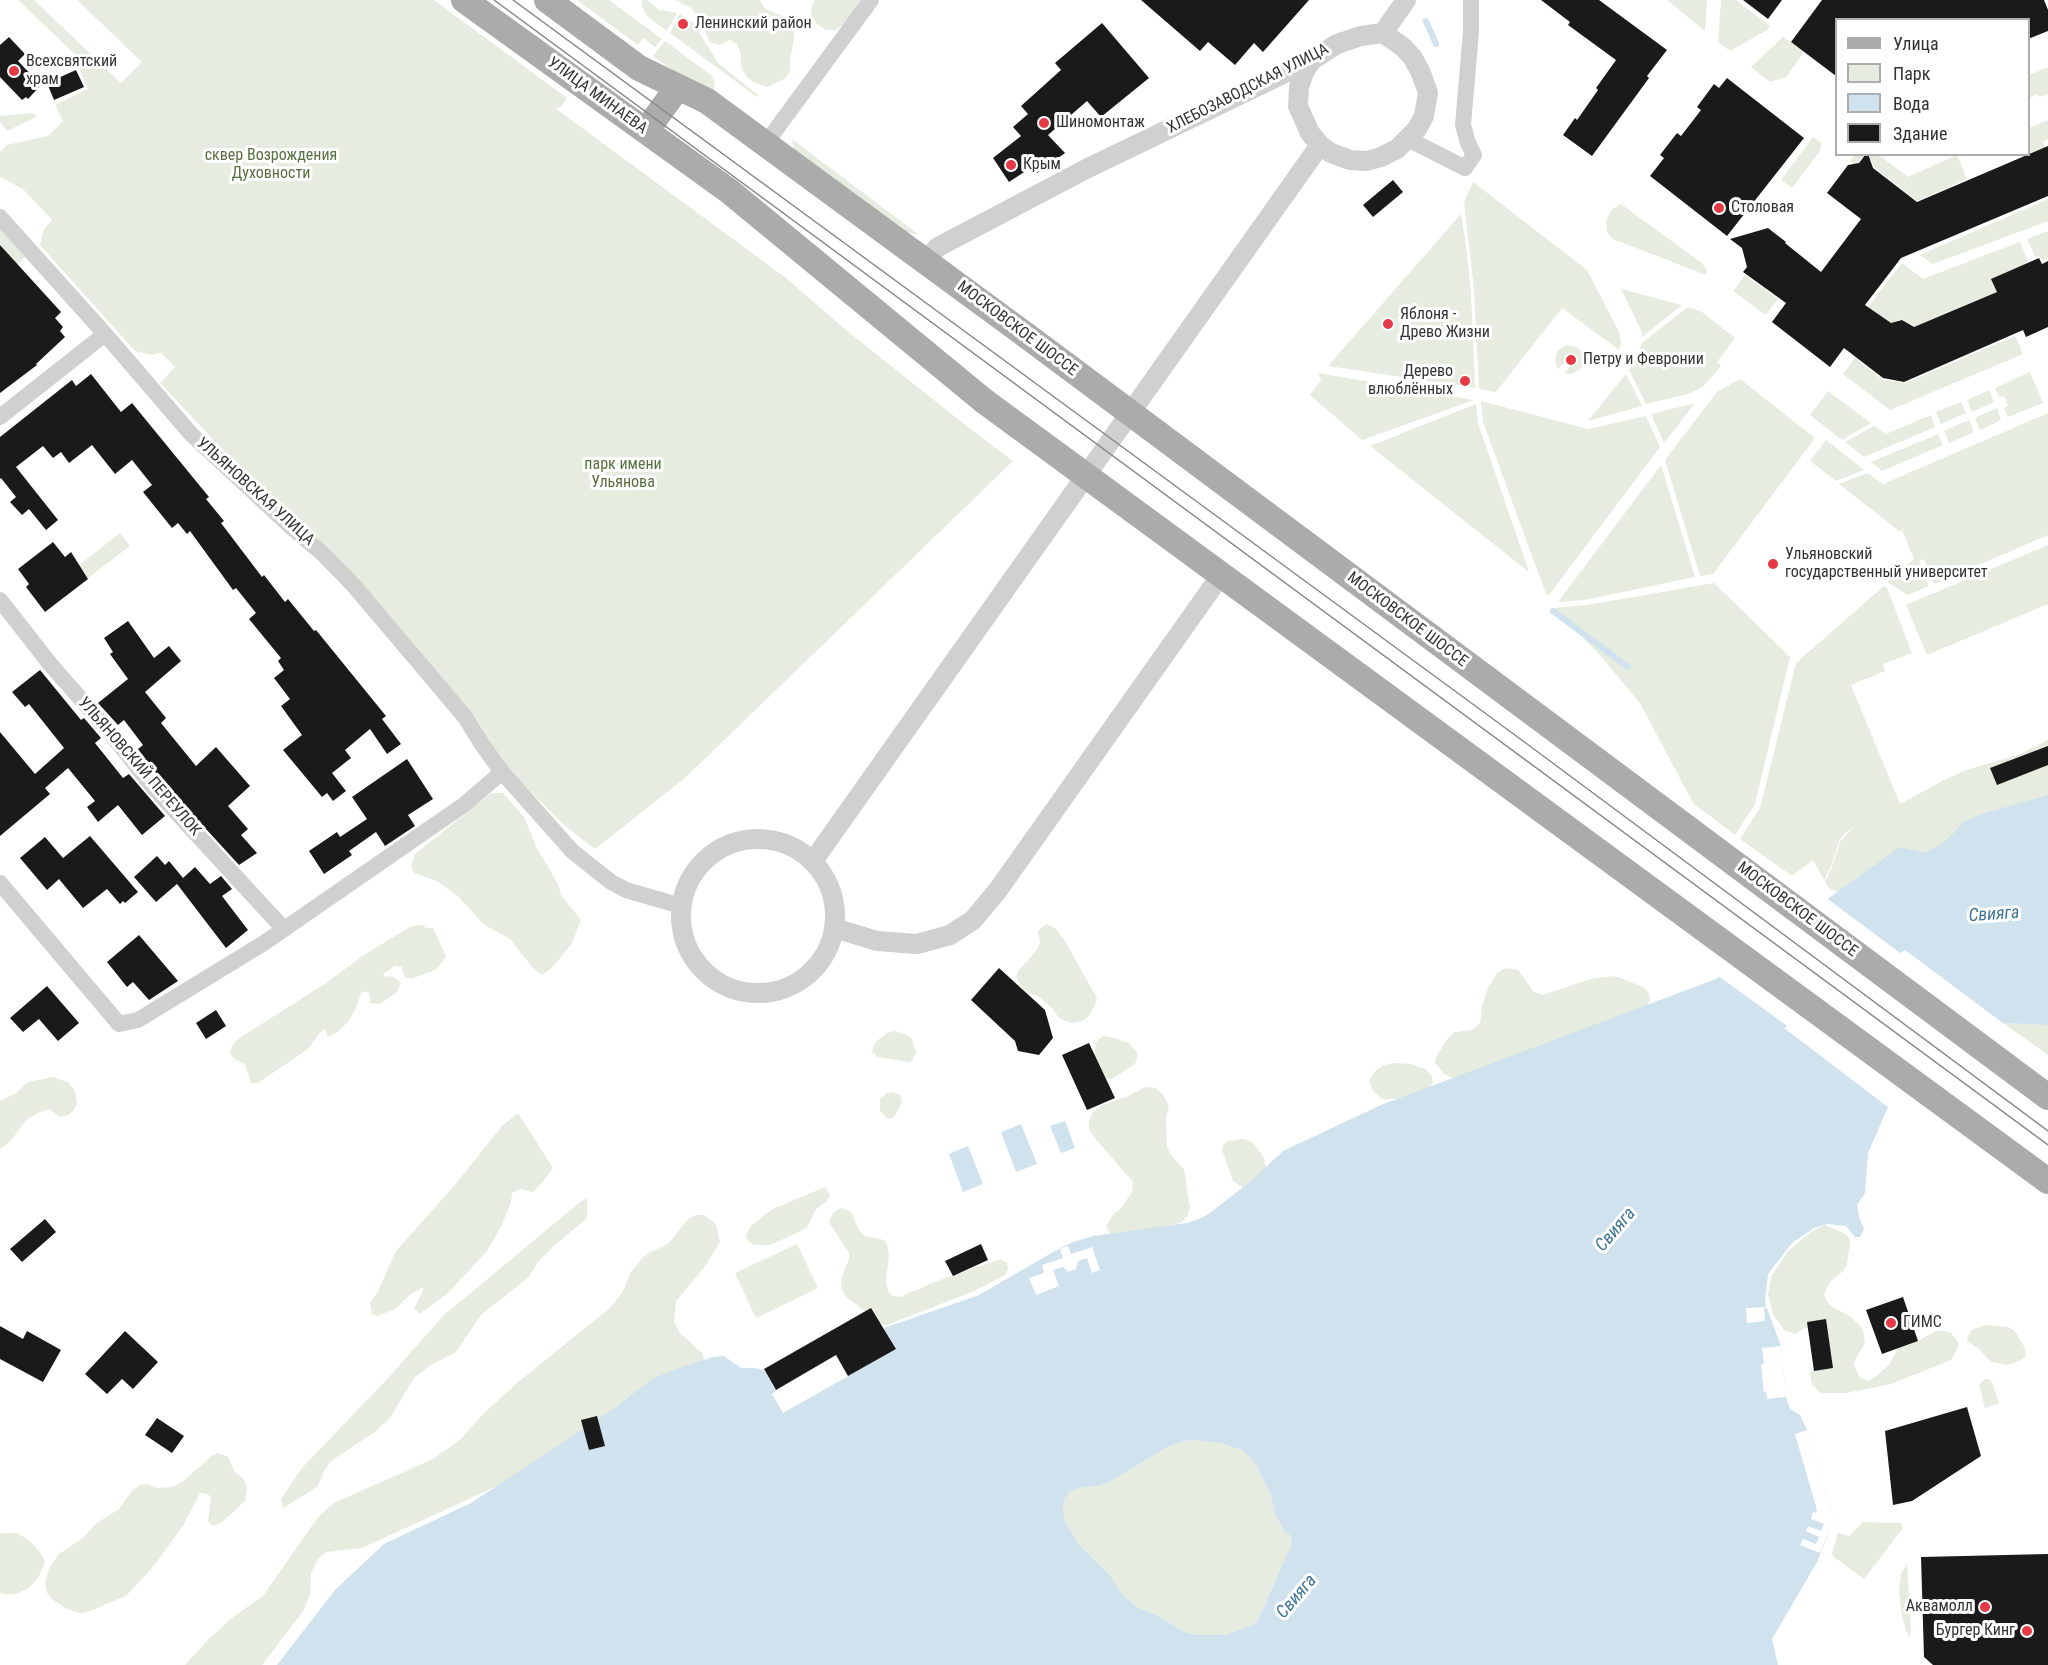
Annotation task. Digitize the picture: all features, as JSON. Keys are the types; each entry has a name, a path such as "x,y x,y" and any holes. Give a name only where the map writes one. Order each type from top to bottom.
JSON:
{"main road":[{"name":"УЛИЦА МИНАЕВА","path":"464,0 729,191 984,401 1221,574"},
{"path":"547,0 639,68 707,101 766,143"},
{"path":"646,131 678,87"},
{"name":"МОСКОВСКОЕ ШОССЕ","path":"766,143 2048,1098"},
{"path":"1221,574 2048,1181"}],"street":[{"path":"766,143 871,0"},
{"path":"1312,60 1304,72 1299,87 1298,106 1306,126 1320,145 1330,153 1350,160 1367,161 1397,149 1417,129 1424,116 1428,93 1421,72 1413,58 1403,46 1383,33 1406,0"},
{"path":"1408,139 1465,168 1474,155 1463,125 1471,31 1471,0"},
{"name":"ХЛЕБОЗАВОДСКАЯ УЛИЦА","path":"925,261 939,247 1076,175 1312,60 1337,44 1361,36 1383,33"},
{"path":"813,861 1320,145"},
{"name":"УЛЬЯНОВСКАЯ УЛИЦА","path":"0,217 105,333 191,434 355,586 465,717 502,772 572,851 611,882 626,890 681,906"},
{"path":"0,417 105,333"},
{"path":"834,928 877,941 917,944 950,935 973,920 998,891 1221,574"},
{"name":"УЛЬЯНОВСКИЙ ПЕРЕУЛОК","path":"0,600 153,788 284,928"},
{"path":"0,883 119,1023 138,1020 264,943 465,804 502,772"},
{"path":"754,839 776,841 796,848 813,861 826,879 834,899 834,928 822,961 807,976 789,988 768,993 746,993 726,987 708,975 695,961 686,944 681,925 681,906 687,885 698,867 714,852 733,843 754,839"}],"green space":[{"name":"парк имени Ульянова","path":"18,0 34,0 121,83 142,62 77,0 434,0 567,98 561,107 555,108 786,278 846,330 1013,461 685,778 595,849 564,825 519,780 268,498 160,383 175,367 160,352 153,355 135,351 40,245 44,229 52,220 23,189 0,177 0,152 7,145 48,136 63,121 55,105 88,89 77,64 81,60"},
{"path":"577,0 609,0 662,39 655,47 643,38 638,45"},
{"path":"642,0 647,0 659,10 677,13 667,31 646,15"},
{"path":"675,0 760,0 764,8 788,19 793,26 794,39 790,71 786,78 767,87 753,82 746,76 741,66 741,54 737,44 730,40 719,45 710,42 691,8"},
{"path":"815,0 867,0 849,20 836,30 826,30 811,16"},
{"path":"1667,0 1707,0 1705,31"},
{"path":"1721,0 1736,0 1770,26 1767,30 1730,51 1718,42"},
{"path":"680,14 694,24 718,63 758,95 757,97 670,33"},
{"path":"1783,37 1804,52 1786,77 1770,82 1751,67"},
{"path":"665,41 711,75 715,83 713,92 702,92 653,56"},
{"path":"2048,67 2048,94 2039,97 2037,94 2030,98 2030,75"},
{"path":"33,113 36,117 7,131 0,122 0,116"},
{"path":"2048,120 2048,139 2043,142 2045,147 2030,154 2030,128"},
{"path":"1813,137 1821,143 1820,151 1792,188 1781,180"},
{"path":"792,139 919,235 906,232 794,151"},
{"path":"1854,156 1880,156 1908,177 1957,156 1967,179 1917,201 1873,166 1872,161 1867,158 1861,158 1856,166 1850,161"},
{"path":"1473,182 1587,270 1619,332 1621,343 1619,350 1562,308 1496,392 1479,389 1474,290 1464,202"},
{"path":"2048,199 2048,221 1933,264 1920,255"},
{"path":"1621,204 1703,264 1707,270 1706,275 1613,239 1607,232 1606,221 1612,209"},
{"path":"1461,214 1471,292 1475,388 1328,366"},
{"path":"0,224 26,256 17,265 1,248 4,246 0,242"},
{"path":"2048,231 2048,258 2042,261 2039,256 2036,258 2027,239"},
{"path":"2020,242 2028,261 2025,263 2027,267 2003,289 1913,327 1902,319 1890,324 1868,307 1902,263 1923,279"},
{"path":"1745,275 1778,299 1766,315 1733,291"},
{"path":"1621,289 1682,305 1642,337 1642,332"},
{"path":"1688,307 1702,312 1735,338 1717,362 1721,366 1703,387 1688,394 1646,404 1629,370 1638,356 1642,343"},
{"path":"2015,336 2023,354 1890,410 1843,374 1855,358 1883,380 1906,383"},
{"path":"1567,345 1577,347 1584,354 1583,367 1572,374 1564,373 1571,365 1566,361 1558,369 1555,360 1558,350"},
{"path":"2030,372 2043,403 2008,417 2004,408 2008,406 2004,396 1999,397 1995,388"},
{"path":"1318,373 1474,400 1362,440 1310,395 1321,380"},
{"path":"1626,374 1642,406 1588,421"},
{"path":"1740,379 1815,438 1713,574 1700,576 1665,460 1717,392"},
{"path":"1989,390 1994,402 1972,412 1967,400"},
{"path":"1828,391 1871,423 1842,440 1810,415"},
{"path":"1481,401 1588,429 1646,416 1660,447 1549,595 1546,594 1483,422"},
{"path":"1961,402 1966,413 1941,424 1936,412"},
{"path":"1695,403 1664,443 1651,414"},
{"path":"1476,404 1478,423 1529,572 1370,446"},
{"path":"1997,408 2001,420 1980,430 1975,418"},
{"path":"2048,413 2048,535 1934,584 1924,559 1921,560 1919,561 1929,586 1908,595 1887,582 1914,559 1902,530 1899,531 1839,484 1868,473 1883,484"},
{"path":"1931,415 1935,427 1864,457 1845,442 1874,426 1886,434"},
{"path":"1969,420 1974,432 1949,443 1944,431"},
{"path":"1938,434 1943,445 1882,471 1871,462"},
{"path":"1826,440 1864,470 1836,481 1810,461"},
{"path":"1661,465 1695,577 1584,600 1558,602"},
{"path":"120,533 130,546 88,578 78,566"},
{"path":"2048,545 2048,604 1927,655 1906,605"},
{"path":"1714,583 1790,657 1755,804 1735,835 1693,803 1640,703 1597,652 1554,608 1587,605"},
{"path":"1884,586 1887,588 1912,653 1883,664 1885,671 1851,685 1900,804 1964,771 2020,754 2048,740 2048,797 1846,895 1830,889 1825,882 1841,840 1855,826 1840,839 1824,880 1813,860 1792,876 1740,839 1760,808 1796,663"},
{"path":"491,793 503,793 524,817 537,848 558,884 561,895 581,920 572,943 553,967 542,975 533,968 510,939 483,924 458,896 437,881 414,873 411,866 415,854"},
{"path":"1046,924 1055,928 1065,941 1097,998 1089,1016 1082,1021 1071,1023 1059,1018 1052,1008 1038,996 1022,988 1016,977 1018,971 1036,951 1040,943 1038,931"},
{"path":"423,925 426,928 433,928 446,957 437,969 411,979 404,977 402,967 395,966 383,976 394,977 401,983 397,992 380,1004 370,1003 369,993 362,991 348,1022 337,1032 327,1037 327,1032 323,1029 308,1049 258,1083 251,1083 245,1064 233,1058 230,1052 238,1039 323,985 367,953 412,926"},
{"path":"1506,968 1518,970 1534,992 1543,995 1594,978 1615,976 1643,987 1649,993 1650,1000 1645,1012 1458,1080 1444,1074 1435,1063 1436,1057 1448,1038 1455,1032 1472,1030 1480,1023 1482,1006 1488,988 1497,973"},
{"path":"2003,1023 2048,1025 2048,1055"},
{"path":"895,1031 912,1039 916,1052 910,1062 878,1057 872,1052 878,1040 887,1033"},
{"path":"1103,1036 1129,1043 1138,1054 1135,1064 1112,1079 1105,1079 1094,1058 1096,1042"},
{"path":"1410,1064 1426,1069 1433,1082 1430,1087 1401,1099 1382,1099 1373,1091 1369,1081 1376,1070 1384,1065"},
{"path":"54,1077 69,1083 75,1091 77,1103 73,1111 60,1117 49,1109 38,1113 26,1120 10,1142 0,1149 0,1101 16,1093 28,1082"},
{"path":"1146,1087 1156,1088 1169,1106 1166,1118 1167,1146 1171,1155 1184,1169 1190,1208 1187,1217 1181,1223 1122,1235 1111,1235 1106,1226 1132,1192 1133,1182 1094,1137 1089,1129 1089,1121 1093,1112 1104,1104"},
{"path":"893,1092 900,1095 902,1103 894,1117 888,1119 880,1111 880,1099 887,1093"},
{"path":"518,1113 553,1168 533,1192 521,1189 512,1193 502,1225 487,1251 448,1293 420,1314 414,1308 423,1288 412,1293 394,1310 376,1316 372,1314 370,1303 396,1251 454,1186 502,1126"},
{"path":"1241,1139 1254,1144 1263,1156 1267,1169 1246,1190 1233,1181 1222,1150 1223,1145 1228,1141"},
{"path":"825,1187 830,1195 827,1201 816,1209 807,1227 770,1245 754,1245 748,1241 746,1235 751,1226 771,1210"},
{"path":"587,1198 587,1218 539,1261 528,1278 482,1314 455,1353 432,1364 414,1378 390,1418 376,1431 331,1461 317,1487 283,1508 281,1499 301,1469 390,1376 443,1316"},
{"path":"841,1208 851,1212 860,1232 865,1236 884,1240 887,1244 889,1255 886,1281 888,1291 893,1296 900,1297 937,1281 1001,1259 1007,1263 1008,1268 1005,1275 974,1291 887,1325 882,1324 846,1297 841,1288 849,1253 829,1222 833,1213"},
{"path":"696,1215 704,1215 716,1224 720,1242 703,1269 676,1301 674,1322 680,1333 703,1354 704,1360 593,1442 362,1548 326,1552 318,1559 311,1573 310,1594 304,1610 262,1665 185,1665 233,1617 263,1596 318,1517 334,1503 433,1459 460,1440 483,1414 517,1383 610,1308 622,1293 631,1272 645,1255 669,1243 687,1220"},
{"path":"1825,1225 1848,1236 1850,1242 1847,1265 1829,1283 1824,1295 1829,1305 1851,1317 1863,1329 1865,1343 1854,1365 1860,1378 1868,1381 1875,1377 1889,1365 1898,1348 1914,1343 1936,1331 1951,1333 1958,1342 1958,1348 1951,1360 1891,1384 1846,1393 1821,1393 1812,1385 1810,1373 1816,1365 1808,1328 1795,1334 1784,1330 1774,1316 1768,1295 1771,1277 1788,1251 1812,1231"},
{"path":"797,1244 818,1288 756,1318 735,1273"},
{"path":"1984,1325 2008,1327 2014,1330 2025,1348 2026,1356 2008,1365 1991,1362 1978,1348 1968,1342 1967,1338 1972,1330"},
{"path":"1985,1379 1989,1379 1992,1383 1999,1403 1985,1408 1979,1385"},
{"path":"1184,1441 1220,1443 1242,1450 1253,1460 1270,1493 1275,1514 1284,1531 1290,1535 1292,1543 1258,1620 1253,1625 1225,1635 1195,1635 1182,1631 1161,1617 1137,1607 1125,1597 1109,1574 1079,1545 1066,1523 1063,1510 1064,1500 1069,1493 1079,1488 1110,1482 1167,1447"},
{"path":"218,1453 228,1457 234,1471 245,1481 247,1490 245,1501 221,1523 213,1526 208,1521 211,1498 208,1494 200,1493 184,1524 154,1566 126,1596 79,1613 65,1608 52,1599 47,1593 45,1582 49,1569 59,1554 83,1538 97,1523 119,1509 131,1492 140,1485 148,1484 157,1488 172,1487 182,1482"},
{"path":"1863,1522 1901,1523 1903,1528 1864,1579 1832,1554 1838,1533 1849,1536"},
{"path":"17,1533 29,1540 45,1561 39,1576 29,1588 16,1594 0,1592 0,1534"},
{"path":"1907,1563 1911,1633 1908,1637 1902,1616 1899,1591 1901,1574"}],"water":[{"name":"Свияга","path":"2048,795 2048,1025 2003,1023 1905,950 1784,1028 1888,1107 1868,1153 1865,1193 1857,1205 1864,1229 1860,1237 1855,1237 1846,1226 1827,1224 1814,1228 1792,1243 1768,1274 1765,1303 1781,1346 1786,1397 1790,1409 1800,1415 1807,1430 1834,1520 1817,1562 1772,1639 1778,1665 277,1665 335,1590 384,1544 471,1503 612,1410 652,1379 684,1366 724,1356 741,1368 762,1370 796,1350 808,1371 884,1328 979,1295 1073,1242 1093,1236 1187,1223 1199,1219 1251,1181 1283,1151 1381,1105 1716,979 1900,847 1924,853 1940,845 1963,822 1982,814","holes":["1197,1440 1220,1443 1242,1450 1253,1460 1270,1493 1275,1514 1284,1531 1290,1535 1292,1543 1258,1620 1253,1625 1225,1635 1195,1635 1182,1631 1161,1617 1137,1607 1125,1597 1109,1574 1079,1545 1066,1523 1063,1510 1064,1500 1069,1493 1079,1488 1110,1482 1167,1447 1184,1441"]},
{"path":"1065,1121 1075,1148 1061,1153 1050,1126"},
{"path":"1021,1124 1037,1164 1016,1172 1001,1132"},
{"path":"968,1146 983,1184 963,1192 949,1154"}],"pier":[{"path":"1825,897 1903,955 1790,1028 1717,975"},
{"path":"1068,1246 1071,1254 1092,1247 1100,1270 1092,1273 1087,1258 1078,1261 1076,1269 1068,1272 1063,1267 1053,1270 1059,1286 1036,1295 1029,1278 1044,1273 1042,1265 1063,1258 1060,1249"},
{"path":"1767,1307 1764,1309 1765,1321 1747,1323 1746,1308"},
{"path":"884,1328 896,1349 783,1413 772,1394 776,1391 763,1369 796,1350 808,1371"},
{"path":"1781,1346 1786,1397 1767,1399 1761,1365 1764,1364 1762,1348"},
{"path":"1807,1430 1834,1520 1820,1553 1800,1545 1803,1539 1816,1544 1819,1537 1806,1531 1808,1526 1821,1531 1824,1524 1811,1519 1813,1512 1816,1513 1817,1510 1795,1434"}],"building":[{"path":"1141,0 1309,0 1263,52 1254,43 1235,65 1208,42 1200,51"},
{"path":"1541,0 1599,0 1667,50 1592,156 1563,135 1575,118 1577,120 1616,60 1568,25 1570,22"},
{"path":"1743,0 1782,0 1768,19"},
{"path":"1822,0 2044,0 2048,10 2048,31 2030,38 2030,18 1835,18 1835,75 1791,42"},
{"path":"1102,23 1149,78 1101,117 1087,101 1048,135 1065,153 1036,174 1035,165 1009,182 993,158 1021,136 1013,127 1028,114 1021,106 1061,70 1055,63"},
{"name":"Всехсвятский храм","path":"9,37 25,54 18,61 41,85 28,99 26,97 22,100 0,77 0,45"},
{"path":"76,70 84,87 54,100 47,83"},
{"path":"1727,78 1804,138 1727,236 1650,176 1664,158 1660,155 1677,133 1681,136 1701,110 1697,107 1714,84 1719,88"},
{"path":"2048,146 2048,196 1901,258 1865,305 1891,323 1902,320 1914,327 1997,292 1991,279 2039,258 2042,264 2048,261 2048,327 2026,337 2023,330 1904,382 1883,378 1844,348 1830,367 1772,322 1786,303 1743,272 1747,267 1742,248 1730,239 1768,228 1821,272 1861,219 1827,193 1848,165 1859,163 1864,156 1869,156 1873,168 1917,202 2025,156 2030,156 2030,154"},
{"path":"1393,180 1403,192 1373,217 1363,205"},
{"path":"0,245 61,312 55,318 63,327 60,331 65,337 37,365 0,393"},
{"path":"91,374 121,412 132,403 209,497 206,499 224,521 221,523 262,577 264,575 285,602 288,599 314,631 316,630 386,716 382,719 401,744 387,754 370,729 345,750 351,758 332,773 346,791 333,801 327,793 322,797 283,750 302,735 281,706 290,699 274,678 284,670 278,661 281,658 249,619 256,613 236,588 233,590 190,531 187,534 178,523 172,528 143,492 152,485 132,460 115,474 92,445 69,463 61,452 53,458 43,446 16,467 58,520 46,530 29,509 22,515 10,502 16,497 0,479 0,437 72,380 76,386"},
{"path":"53,542 65,557 71,552 88,579 45,612 26,587 29,584 18,569"},
{"path":"128,621 154,658 169,646 181,661 145,692 166,718 161,723 196,766 216,747 250,786 228,806 248,829 241,835 257,853 239,865 161,780 138,749 143,745 124,720 118,725 98,703 128,679 110,654 113,652 104,638"},
{"path":"40,670 81,720 84,718 101,738 95,743 123,778 129,774 165,816 142,835 118,805 98,822 87,807 95,801 68,768 45,788 50,794 0,836 0,732 35,774 64,748 29,704 25,707 12,692"},
{"path":"2048,746 2048,765 1997,785 1990,768"},
{"path":"407,759 433,799 408,815 415,826 385,846 376,832 349,851 352,855 324,874 309,851 337,832 340,837 367,819 352,797"},
{"path":"90,836 138,892 125,903 123,901 120,904 107,889 83,908 59,879 47,890 20,858 45,837 63,858"},
{"path":"157,856 165,865 169,861 183,878 195,867 210,884 221,876 232,889 222,896 248,930 226,948 177,884 156,902 134,877"},
{"path":"139,935 178,981 149,1000 133,982 127,987 107,962"},
{"path":"999,968 1045,1010 1053,1038 1039,1055 1018,1051 1015,1041 971,1000"},
{"path":"47,986 79,1023 58,1041 39,1019 23,1032 10,1018"},
{"path":"216,1010 226,1026 206,1039 196,1023"},
{"path":"1089,1043 1115,1098 1087,1110 1062,1055"},
{"path":"45,1219 56,1232 22,1262 10,1249"},
{"path":"981,1244 988,1260 953,1276 945,1261"},
{"name":"ГИМС","path":"1903,1297 1918,1341 1882,1354 1866,1310"},
{"path":"871,1308 896,1349 848,1376 836,1355 776,1390 764,1369"},
{"path":"1826,1319 1833,1368 1814,1371 1807,1322"},
{"path":"0,1326 23,1339 27,1331 61,1350 43,1382 0,1359"},
{"path":"125,1331 158,1362 133,1389 122,1379 107,1394 85,1374"},
{"path":"1967,1407 1981,1456 1912,1501 1893,1505 1885,1431"},
{"path":"597,1416 605,1446 589,1450 581,1420"},
{"path":"157,1418 184,1436 172,1453 145,1435"},
{"name":"Аквамолл","path":"2048,1554 2048,1665 1933,1665 1924,1657 1921,1557"}],"waterway":[{"path":"1426,21 1436,44"},
{"path":"1553,611 1628,667"}],"tram line":[{"path":"494,0 2048,1145"},
{"path":"513,0 1519,738 2048,1131"}],"place":[{"name":"Ленинский район","path":"683,24"},
{"name":"Всехсвятский храм","path":"14,71"},
{"name":"Шиномонтаж","path":"1044,123"},
{"name":"Крым","path":"1011,165"},
{"name":"Столовая","path":"1719,208"},
{"name":"Яблоня - Древо Жизни","path":"1388,324"},
{"name":"Петру и Февронии","path":"1571,360"},
{"name":"Дерево влюблённых","path":"1465,381"},
{"name":"Ульяновский государственный университет","path":"1773,564"},
{"name":"ГИМС","path":"1891,1323"},
{"name":"Аквамолл","path":"1985,1607"},
{"name":"Бургер Кинг","path":"2027,1631"}],"park label":[{"name":"сквер Возрождения Духовности","path":"271,165"}]}
